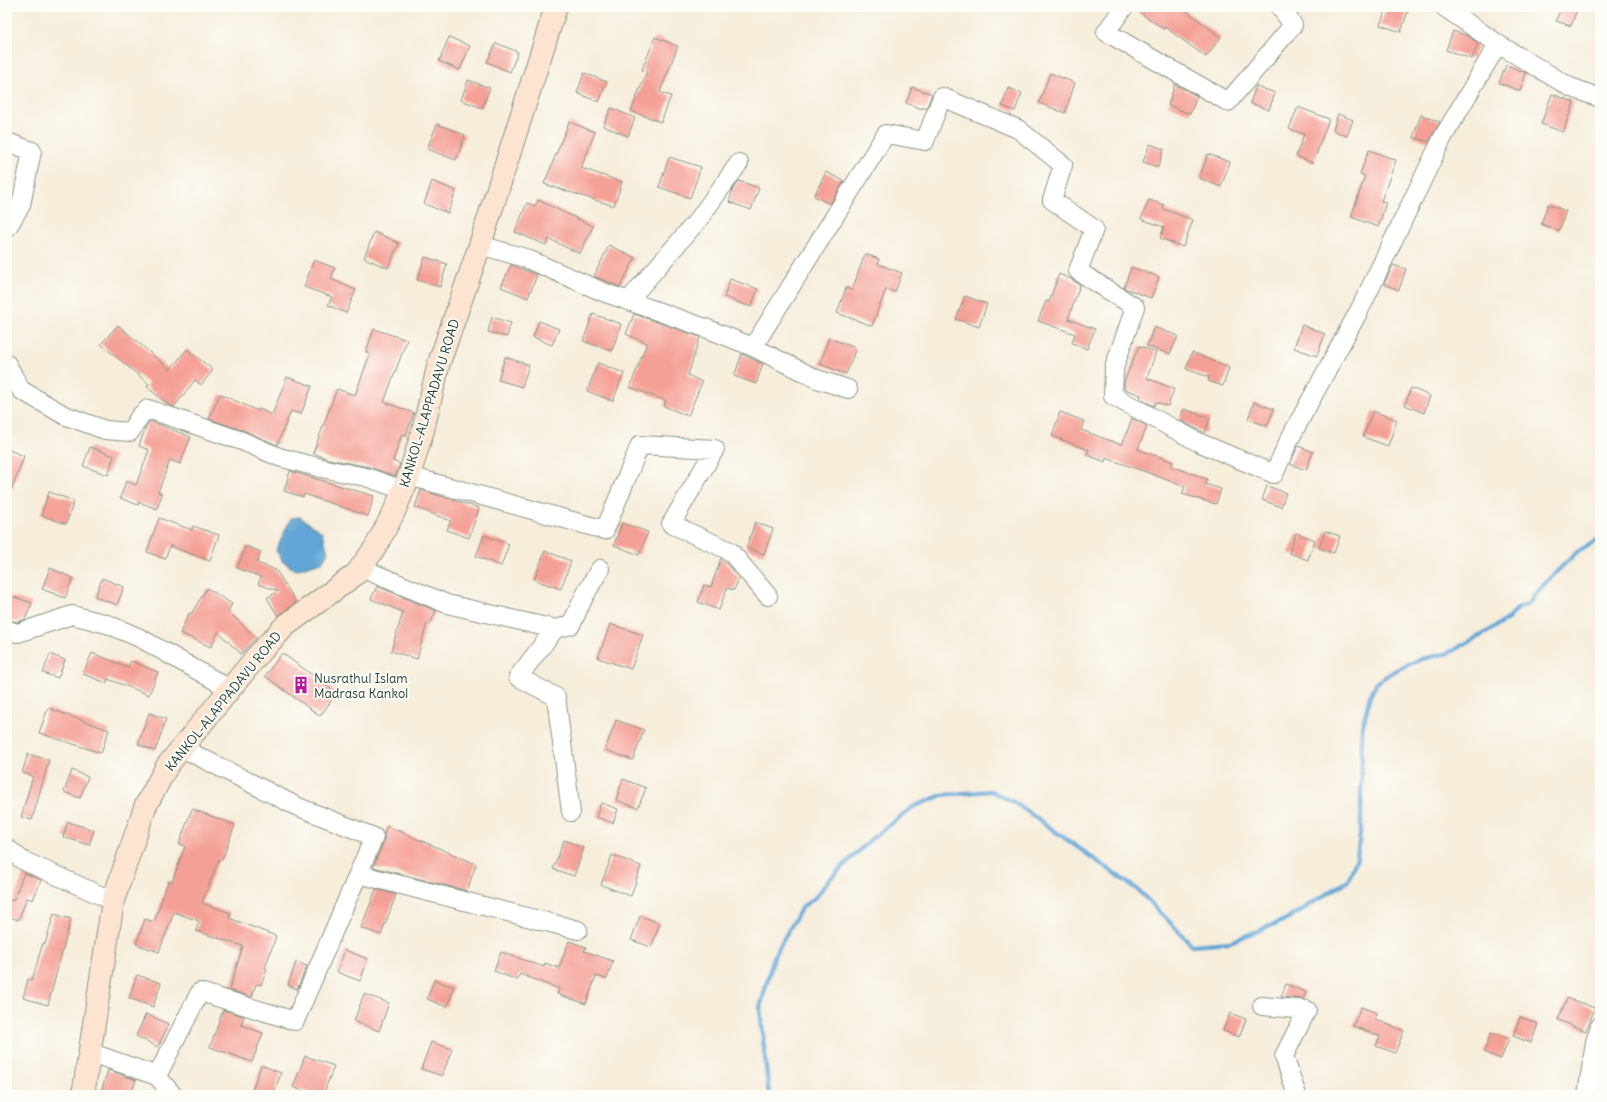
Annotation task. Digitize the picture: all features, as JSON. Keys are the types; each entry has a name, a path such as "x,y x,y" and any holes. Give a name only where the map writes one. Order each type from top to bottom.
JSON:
{"main road":[{"name":"KANKOL-ALAPPADAVU ROAD","path":"83,1095 113,901 145,807 167,766 230,689 285,626 356,574 375,548 406,483 424,430 438,363 480,244 556,7"}],"street":[{"path":"1124,7 1106,32 1228,102 1293,25 1280,7"},
{"path":"1444,7 1498,44 1570,87 1600,98"},
{"path":"753,346 886,134 925,141 942,97 1018,129 1063,165 1052,200 1094,229 1078,271 1135,307 1114,368 1113,396 1198,442 1274,474 1289,440 1360,310 1443,137 1498,44"},
{"path":"7,142 32,151 21,205 7,228"},
{"path":"628,301 698,220 739,163"},
{"path":"480,244 525,258 628,301 753,346 817,379 848,389"},
{"path":"7,364 21,390 64,415 105,430 130,432 140,416 148,409 242,441 279,457 322,468 406,483 605,530 640,445 715,449 671,524 730,551 768,596"},
{"path":"361,568 446,604 555,629 571,625 585,595 600,569"},
{"path":"7,630 18,633 72,615 107,624 140,638 230,689"},
{"path":"555,629 518,677 556,697 571,812"},
{"path":"157,1076 200,992 295,1021 374,837 296,806 182,748"},
{"path":"7,848 22,860 113,901"},
{"path":"358,874 578,930"},
{"path":"1262,1006 1307,1010 1284,1056 1297,1095"},
{"path":"1587,1095 1594,1042 1600,1026"},
{"path":"89,1052 157,1076 173,1095"}],"water":[{"path":"300,517 322,532 328,552 322,562 295,570 282,561 276,550 291,518"}],"building":[{"path":"1134,7 1181,7 1221,37 1206,57 1165,27 1164,29 1134,9"},
{"path":"1387,7 1396,7 1408,11 1401,32 1380,25"},
{"path":"1561,7 1578,7 1571,26 1556,21"},
{"path":"1453,31 1468,36 1478,43 1472,59 1446,50"},
{"path":"449,37 470,46 460,70 439,61"},
{"path":"655,37 678,46 660,92 671,96 661,122 631,111 647,71 642,70"},
{"path":"496,43 518,52 510,72 487,62"},
{"path":"1506,65 1526,73 1520,91 1499,83"},
{"path":"584,73 607,82 599,102 577,93"},
{"path":"1050,73 1075,83 1065,113 1039,103"},
{"path":"468,80 490,88 482,108 461,100"},
{"path":"1175,84 1197,96 1190,114 1168,105"},
{"path":"1256,86 1275,93 1269,110 1250,103"},
{"path":"912,87 932,94 926,109 906,103"},
{"path":"1008,88 1022,93 1015,111 1002,106"},
{"path":"1552,94 1574,102 1563,132 1541,124"},
{"path":"1298,107 1329,119 1313,163 1296,156 1304,134 1289,129"},
{"path":"611,108 635,118 628,136 603,126"},
{"path":"1338,114 1353,120 1347,136 1333,130"},
{"path":"1421,115 1440,122 1429,142 1413,137"},
{"path":"569,122 595,132 581,168 622,182 614,206 544,184"},
{"path":"437,124 465,135 456,160 427,149"},
{"path":"1150,144 1164,149 1158,167 1143,162"},
{"path":"1369,150 1396,160 1381,201 1386,203 1378,227 1351,217 1365,176 1360,174"},
{"path":"1208,154 1230,162 1221,187 1199,178"},
{"path":"669,157 701,167 690,198 659,187"},
{"path":"826,172 844,181 830,204 814,196"},
{"path":"432,181 456,191 448,213 424,204"},
{"path":"739,181 759,188 751,210 729,202 733,189"},
{"path":"538,200 593,226 580,254 549,239 546,245 515,232 527,203 535,206"},
{"path":"1149,200 1164,205 1163,209 1193,220 1183,247 1160,238 1164,227 1141,219"},
{"path":"1548,204 1566,211 1559,231 1541,224"},
{"path":"374,232 399,243 388,268 364,258"},
{"path":"609,245 635,258 620,287 594,276"},
{"path":"865,254 879,259 878,264 902,273 895,292 886,289 872,326 837,313 846,288 852,290"},
{"path":"425,257 447,264 440,287 417,280"},
{"path":"314,260 335,268 331,279 356,290 346,313 328,305 332,297 304,287"},
{"path":"511,265 537,275 528,298 501,287"},
{"path":"1393,265 1406,269 1399,290 1384,284"},
{"path":"1131,267 1159,277 1151,298 1124,288"},
{"path":"1059,274 1080,285 1068,319 1095,329 1087,349 1072,343 1075,334 1038,321 1046,301 1049,302"},
{"path":"730,279 758,289 751,307 724,297"},
{"path":"965,296 987,304 979,327 956,319"},
{"path":"593,314 621,324 612,351 583,341"},
{"path":"634,314 700,337 688,375 702,382 688,416 664,406 666,401 630,387 647,343 626,334"},
{"path":"492,317 511,323 507,337 488,332"},
{"path":"539,321 559,329 552,345 533,337"},
{"path":"118,325 170,370 187,349 213,370 201,385 195,380 174,407 169,405 147,387 149,384 101,344"},
{"path":"1302,325 1325,334 1317,356 1294,348"},
{"path":"1154,327 1178,336 1170,354 1147,346"},
{"path":"374,329 407,340 384,402 414,413 406,435 402,434 393,461 400,464 395,476 369,467 328,459 313,453 337,389 355,395 370,354 366,352"},
{"path":"829,338 856,348 846,374 820,364"},
{"path":"1139,346 1156,352 1147,378 1174,389 1168,406 1156,402 1154,406 1140,399 1141,395 1124,389 1124,382"},
{"path":"1192,352 1229,368 1223,386 1208,381 1209,377 1186,369"},
{"path":"742,354 763,364 756,384 734,376"},
{"path":"505,357 529,365 522,387 498,380"},
{"path":"598,363 624,373 613,401 587,391"},
{"path":"287,377 312,386 301,414 291,411 277,445 245,431 209,419 220,394 258,411 259,409 272,415"},
{"path":"1411,388 1430,396 1424,413 1405,405"},
{"path":"1254,402 1274,409 1267,426 1248,419"},
{"path":"1184,409 1210,418 1205,433 1179,420"},
{"path":"1373,411 1397,420 1388,446 1363,437"},
{"path":"1060,412 1084,421 1081,430 1122,445 1132,418 1147,426 1138,449 1173,462 1171,466 1207,479 1205,484 1221,489 1216,504 1182,494 1185,487 1152,474 1106,458 1105,462 1087,455 1089,450 1052,436"},
{"path":"150,421 191,437 180,464 170,460 158,492 162,494 157,509 139,502 138,505 120,498 126,481 136,485 149,450 139,446 146,426"},
{"path":"1298,446 1313,452 1306,470 1290,464"},
{"path":"90,447 114,456 108,475 83,466"},
{"path":"7,449 24,456 8,499 7,498"},
{"path":"290,471 374,496 368,516 304,494 303,497 284,491"},
{"path":"1267,486 1286,493 1281,507 1262,500"},
{"path":"421,490 479,508 469,538 447,530 451,521 415,507"},
{"path":"49,492 74,501 66,524 41,515"},
{"path":"159,518 192,530 193,526 219,535 210,561 170,546 165,559 147,552"},
{"path":"755,522 773,529 764,554 746,548"},
{"path":"622,523 648,532 639,555 614,545"},
{"path":"1325,531 1340,536 1334,553 1319,548"},
{"path":"1296,533 1315,540 1308,560 1289,553"},
{"path":"484,535 509,544 501,566 476,556"},
{"path":"246,546 261,552 257,563 276,570 296,602 278,616 267,598 278,591 258,584 261,577 237,568"},
{"path":"545,551 571,561 561,589 534,580"},
{"path":"721,558 739,578 734,590 727,588 719,610 698,602 704,585 711,587"},
{"path":"50,568 73,578 65,598 42,589"},
{"path":"102,578 124,587 117,605 95,597"},
{"path":"377,586 436,611 430,624 427,623 417,659 391,651 403,612 371,599"},
{"path":"207,588 232,604 228,611 256,638 241,654 218,632 211,647 180,633 189,613 191,614"},
{"path":"11,596 32,603 25,619 18,622 7,620 7,607"},
{"path":"610,624 643,635 631,669 598,658"},
{"path":"92,653 128,667 131,661 158,672 149,695 108,679 106,683 83,674"},
{"name":"Nusrathul Islam Madrasa Kankol","path":"282,653 337,693 320,716 265,676"},
{"path":"50,654 65,660 58,678 43,673"},
{"path":"48,708 109,730 101,753 39,733"},
{"path":"149,713 166,719 155,751 138,744"},
{"path":"616,720 644,730 633,760 605,750"},
{"path":"28,754 49,760 32,820 21,817 33,776 22,773"},
{"path":"72,770 88,777 80,798 64,792"},
{"path":"623,779 646,788 638,808 616,800"},
{"path":"601,803 618,809 613,823 596,817"},
{"path":"192,809 235,825 222,860 219,859 202,903 231,913 229,918 276,936 261,985 256,984 252,997 229,990 243,946 196,931 199,921 174,912 159,952 136,944 145,919 154,922 168,881 172,882 185,846 179,844"},
{"path":"68,822 94,830 89,845 63,837"},
{"path":"387,826 476,864 467,891 373,867 384,841 384,834"},
{"path":"564,840 584,848 574,876 553,869"},
{"path":"612,855 641,866 631,896 601,885"},
{"path":"24,873 41,880 33,900 27,898 18,920 7,916 7,898 13,901"},
{"path":"376,889 396,895 381,935 361,928"},
{"path":"54,914 71,919 48,1005 23,998 28,979 32,980 43,943 45,944"},
{"path":"640,916 660,923 651,947 631,940"},
{"path":"569,941 586,947 584,951 613,961 607,979 596,976 586,1004 557,994 559,989 520,974 517,980 494,971 501,952 544,967 545,963 559,968"},
{"path":"345,950 368,959 360,981 337,972"},
{"path":"296,962 307,966 297,989 288,985"},
{"path":"137,975 161,983 153,1007 129,998"},
{"path":"434,980 454,987 447,1007 427,999"},
{"path":"1286,984 1306,992 1303,999 1281,997"},
{"path":"364,994 389,1003 379,1031 354,1021"},
{"path":"1567,998 1595,1008 1586,1031 1558,1020"},
{"path":"1361,1007 1377,1013 1375,1019 1404,1031 1395,1053 1376,1046 1380,1036 1353,1026"},
{"path":"223,1010 244,1016 241,1025 263,1033 252,1062 210,1047"},
{"path":"1230,1013 1246,1019 1239,1037 1223,1031"},
{"path":"146,1014 169,1024 158,1047 136,1036"},
{"path":"1520,1017 1538,1024 1531,1043 1513,1036"},
{"path":"1491,1033 1509,1039 1501,1059 1484,1052"},
{"path":"431,1042 452,1049 442,1076 421,1069"},
{"path":"305,1056 334,1066 323,1095 314,1095 293,1087"},
{"path":"261,1065 281,1073 273,1095 264,1095 252,1091"},
{"path":"108,1070 136,1080 131,1095 100,1095"}],"waterway":[{"path":"769,1095 760,1008 774,956 802,907 816,897 828,881 870,840 913,807 942,795 991,791 1015,803 1138,890 1192,945 1230,942 1285,920 1348,881 1357,858 1361,825 1362,728 1370,696 1377,682 1398,669 1421,659 1448,653 1489,631 1509,618 1517,609 1528,604 1546,582 1577,552 1600,539"}],"place":[{"name":"Nusrathul Islam Madrasa Kankol","path":"301,685"}]}
